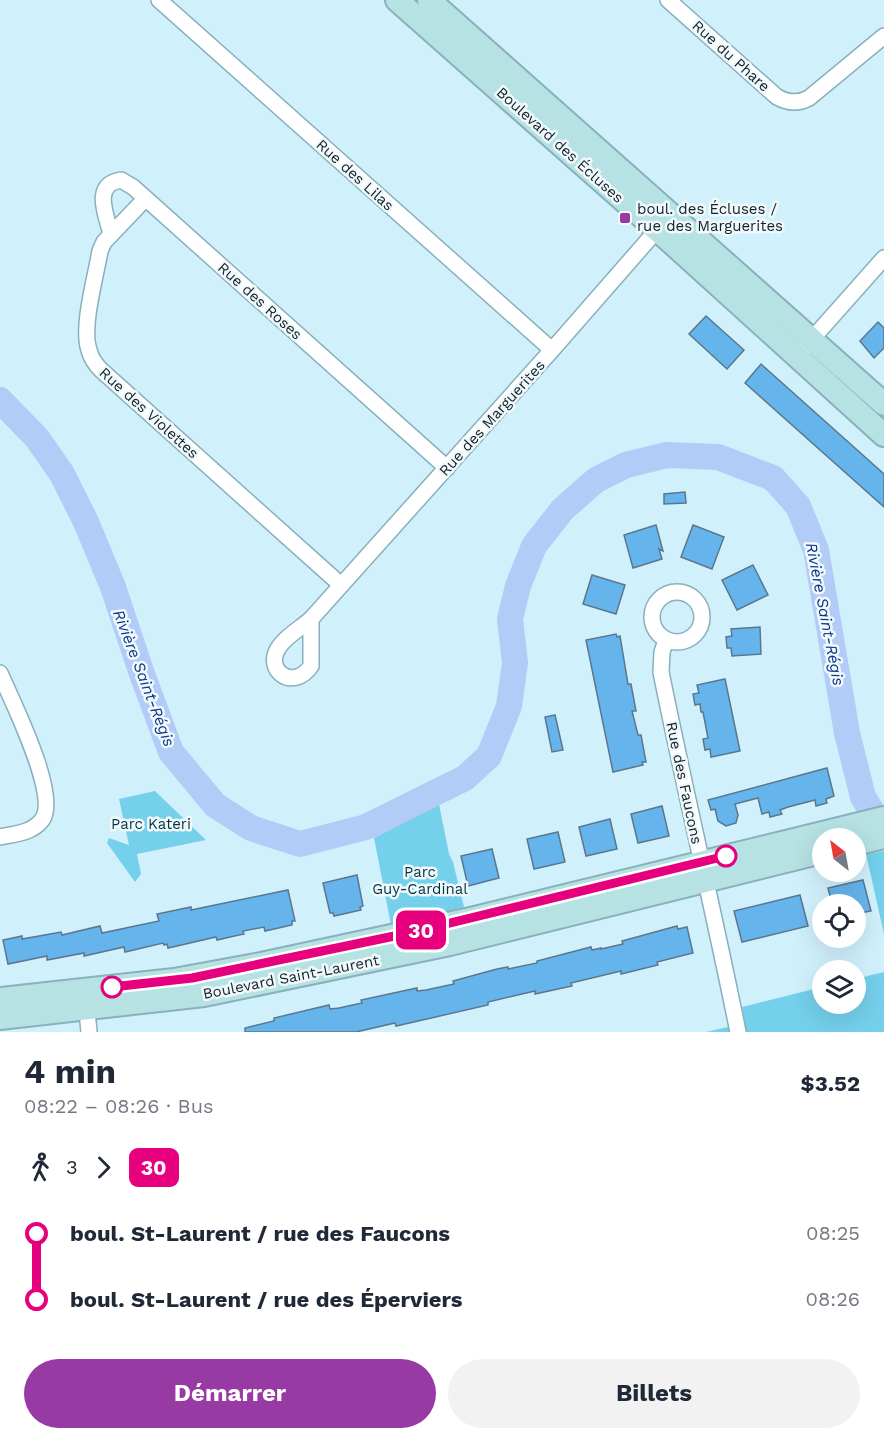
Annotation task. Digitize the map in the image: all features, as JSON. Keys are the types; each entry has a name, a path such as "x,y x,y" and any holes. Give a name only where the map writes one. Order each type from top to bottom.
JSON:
{"street":[{"name":"Rue des Lilas","path":"159,0 552,350"},
{"name":"Boulevard des Écluses","path":"396,0 455,38 805,348 884,435"},
{"name":"Boulevard des Écluses","path":"429,0 455,38"},
{"name":"Rue du Phare","path":"668,0 777,97 788,102 800,102 809,98 884,36"},
{"name":"Rue des Roses","path":"111,234 103,205 104,189 108,184 121,180 133,187 447,468"},
{"name":"Rue des Violettes","path":"145,199 104,242 100,251 86,331 88,349 95,363 341,585"},
{"name":"Rue des Marguerites","path":"311,619 552,350 663,222"},
{"path":"805,348 884,258"},
{"name":"Boulevard des Écluses","path":"805,348 884,404"},
{"name":"Rue des Faucons","path":"666,640 662,652 661,672 738,1032"},
{"path":"0,673 25,729 47,800 45,815 33,829 0,837"},
{"name":"Boulevard Saint-Laurent","path":"0,1018 868,836 884,818"},
{"name":"Boulevard Saint-Laurent","path":"703,872 812,854"},
{"name":"Boulevard Saint-Laurent","path":"0,999 86,999"},
{"path":"86,999 89,1032"}],"green space":[{"name":"Parc Kateri","path":"155,791 206,840 137,854 141,874 135,882 107,843 109,838 129,845 119,799"},
{"name":"Parc Guy-Cardinal","path":"439,804 449,854 464,907 391,925 374,838"},
{"path":"884,851 884,934 866,854"},
{"path":"884,972 884,1032 706,1032 745,1023 742,1007 812,990 812,1014 866,1014 866,976"}],"building":[{"path":"706,316 744,350 727,369 689,334"},
{"path":"878,322 884,328 884,348 874,358 860,341"},
{"path":"761,364 884,474 884,507 745,383"},
{"path":"685,492 686,503 664,504 664,494"},
{"path":"656,525 663,551 659,549 662,559 633,568 624,535"},
{"path":"693,525 724,537 712,569 681,557"},
{"path":"753,565 768,595 737,610 722,580"},
{"path":"592,575 625,585 616,614 583,604"},
{"path":"760,627 761,654 732,656 731,648 727,648 726,637 732,636 731,629"},
{"path":"616,634 617,637 620,636 628,684 631,684 636,711 632,711 638,735 641,735 646,762 642,762 643,765 613,772 586,640"},
{"path":"725,679 740,751 711,757 710,749 705,750 703,739 708,738 703,712 701,712 700,704 695,705 693,694 699,693 697,685"},
{"path":"555,715 563,750 552,752 545,717"},
{"path":"827,768 834,796 826,799 827,803 816,806 815,800 780,810 782,814 770,817 769,812 762,814 758,798 735,804 738,815 736,823 726,826 718,821 715,809 711,810 708,800"},
{"path":"662,806 669,836 638,843 631,814"},
{"path":"610,819 617,849 586,856 579,827"},
{"path":"558,832 565,862 534,869 527,839"},
{"path":"492,849 499,878 468,886 461,856"},
{"path":"357,875 363,906 360,907 361,910 334,916 330,913 323,883"},
{"path":"864,882 871,911 866,912 866,894 830,894 828,888"},
{"path":"288,890 295,921 292,921 292,925 265,931 264,927 217,940 216,937 168,948 167,944 163,943 125,952 124,947 84,956 84,953 47,960 47,956 8,964 3,940 61,932 62,935 100,926 102,933 159,921 157,914 191,907 191,910"},
{"path":"800,895 808,926 742,942 734,911"},
{"path":"677,926 678,929 687,927 693,953 657,962 658,965 621,974 621,971 571,983 572,986 535,994 535,991 488,1002 488,1005 396,1026 395,1023 356,1032 245,1032 245,1028 274,1021 274,1018 329,1005 330,1009 339,1008 362,1003 361,1000 417,988 417,991 454,984 453,981 497,969 537,963 537,961 591,947 592,950 623,944 622,941"}],"waterway":[{"name":"Rivière Saint-Régis","path":"0,400 37,438 62,474 86,522 113,587 171,752 215,805 251,828 300,844 366,827 465,778 489,756 509,706 515,663 510,619 518,586 534,546 562,510 596,480 626,465 667,455 718,457 773,478 798,506 816,550 847,733 863,797 884,831"}],"bus line":[{"name":"30","path":"112,987 192,978 409,933 726,856"}],"place":[{"name":"boul. des Écluses / rue des Marguerites","path":"625,218"}]}
